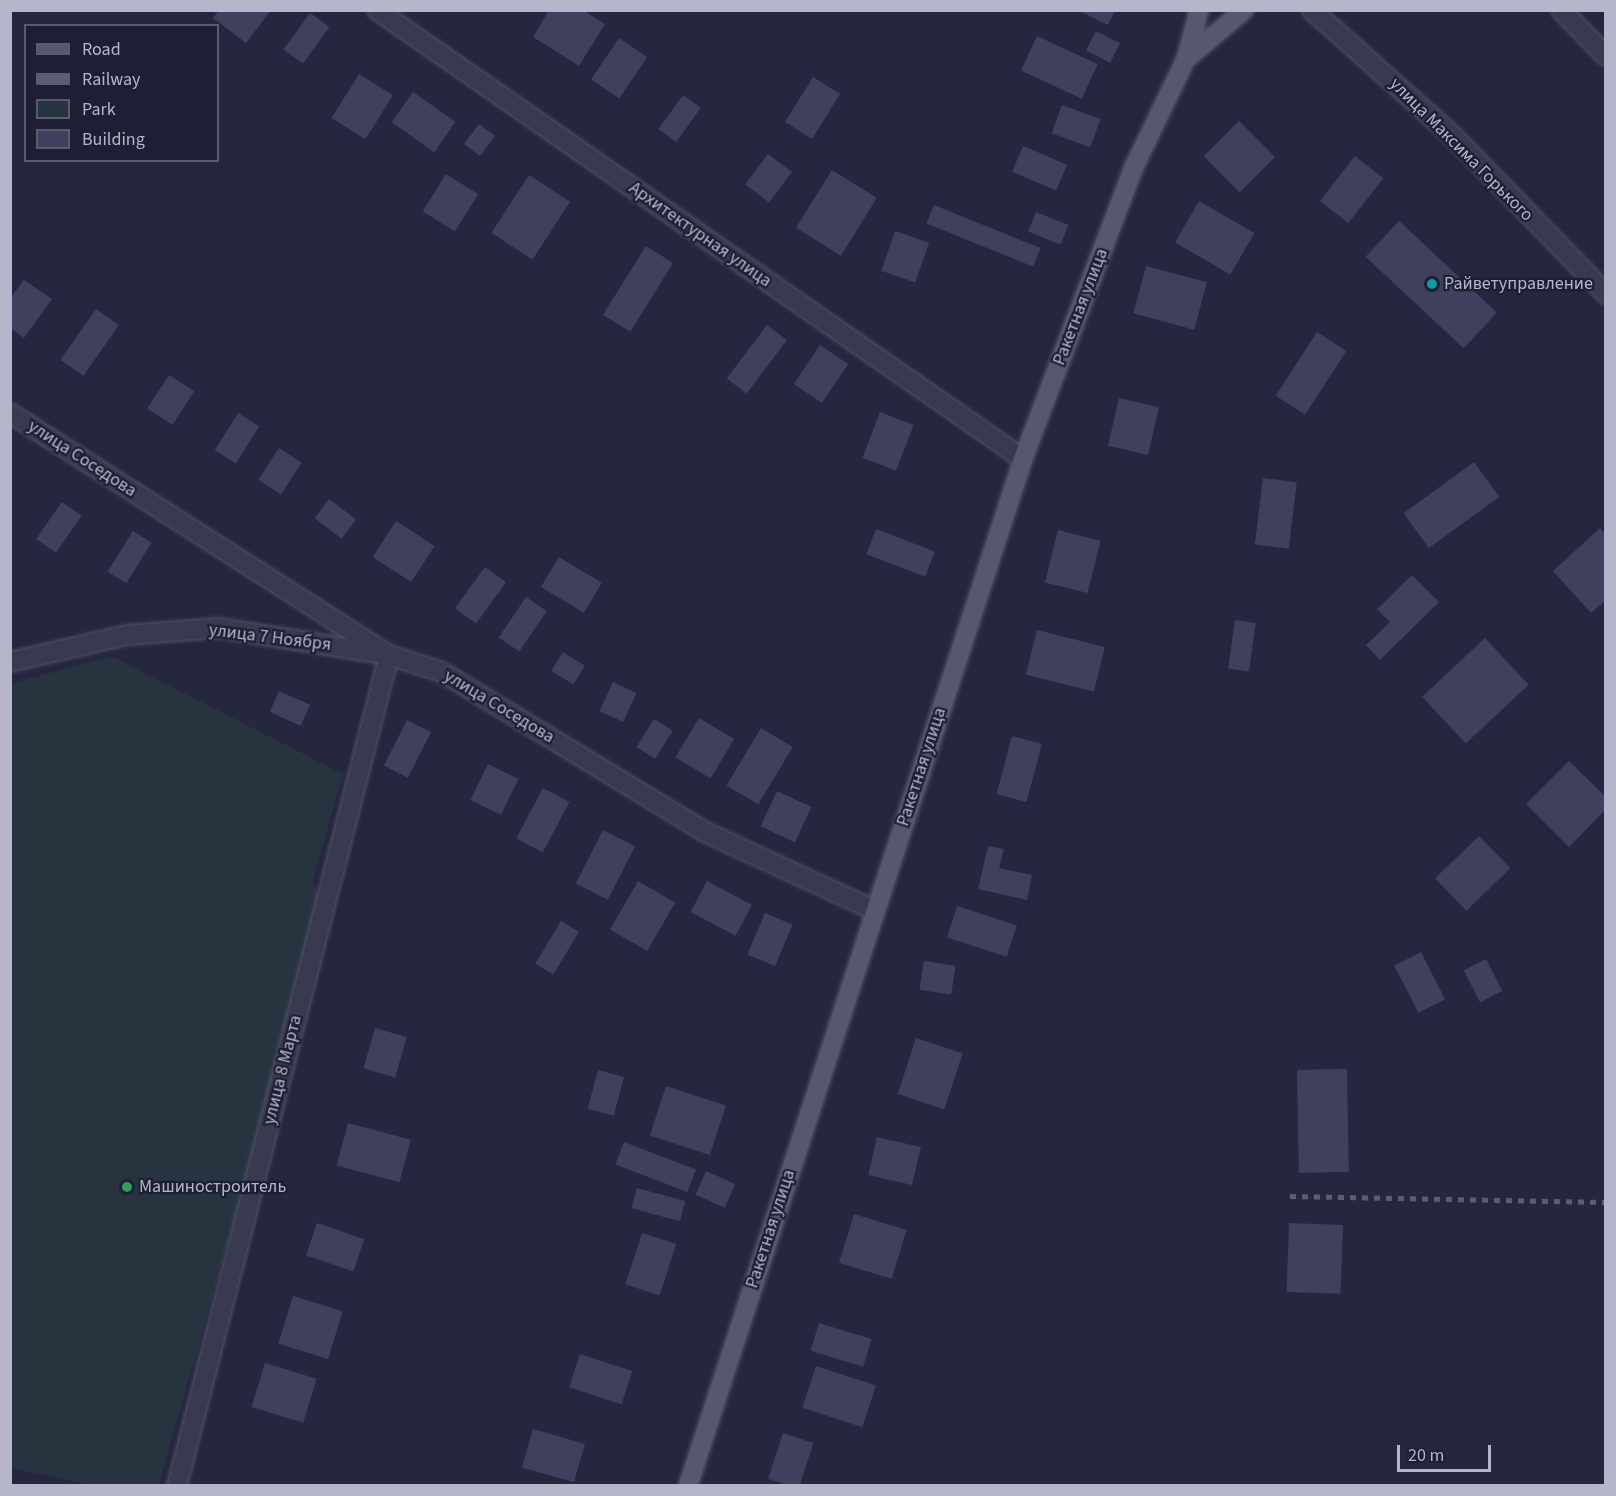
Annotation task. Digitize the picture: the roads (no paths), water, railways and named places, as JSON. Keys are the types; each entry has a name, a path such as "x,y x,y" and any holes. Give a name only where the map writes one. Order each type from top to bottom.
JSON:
{"main road":[{"name":"Ракетная улица","path":"688,1485 1023,459 1133,169 1186,59 1199,10"},
{"name":"Ракетная улица","path":"1186,59 1244,10"}],"street":[{"name":"Архитектурная улица","path":"377,10 1023,459"},
{"name":"улица Максима Горького","path":"1312,10 1454,137 1605,294"},
{"path":"1561,10 1605,56"},
{"name":"улица Соседова","path":"10,413 389,655 442,672 704,831 874,910"},
{"name":"улица 7 Ноября","path":"10,662 127,635 219,628 389,655"},
{"name":"улица 8 Марта","path":"177,1485 389,655"}],"railway":[{"path":"1290,1196 1606,1202"}],"place":[{"name":"Райветуправление","path":"1432,284"},
{"name":"Машиностроитель","path":"127,1187"}]}
